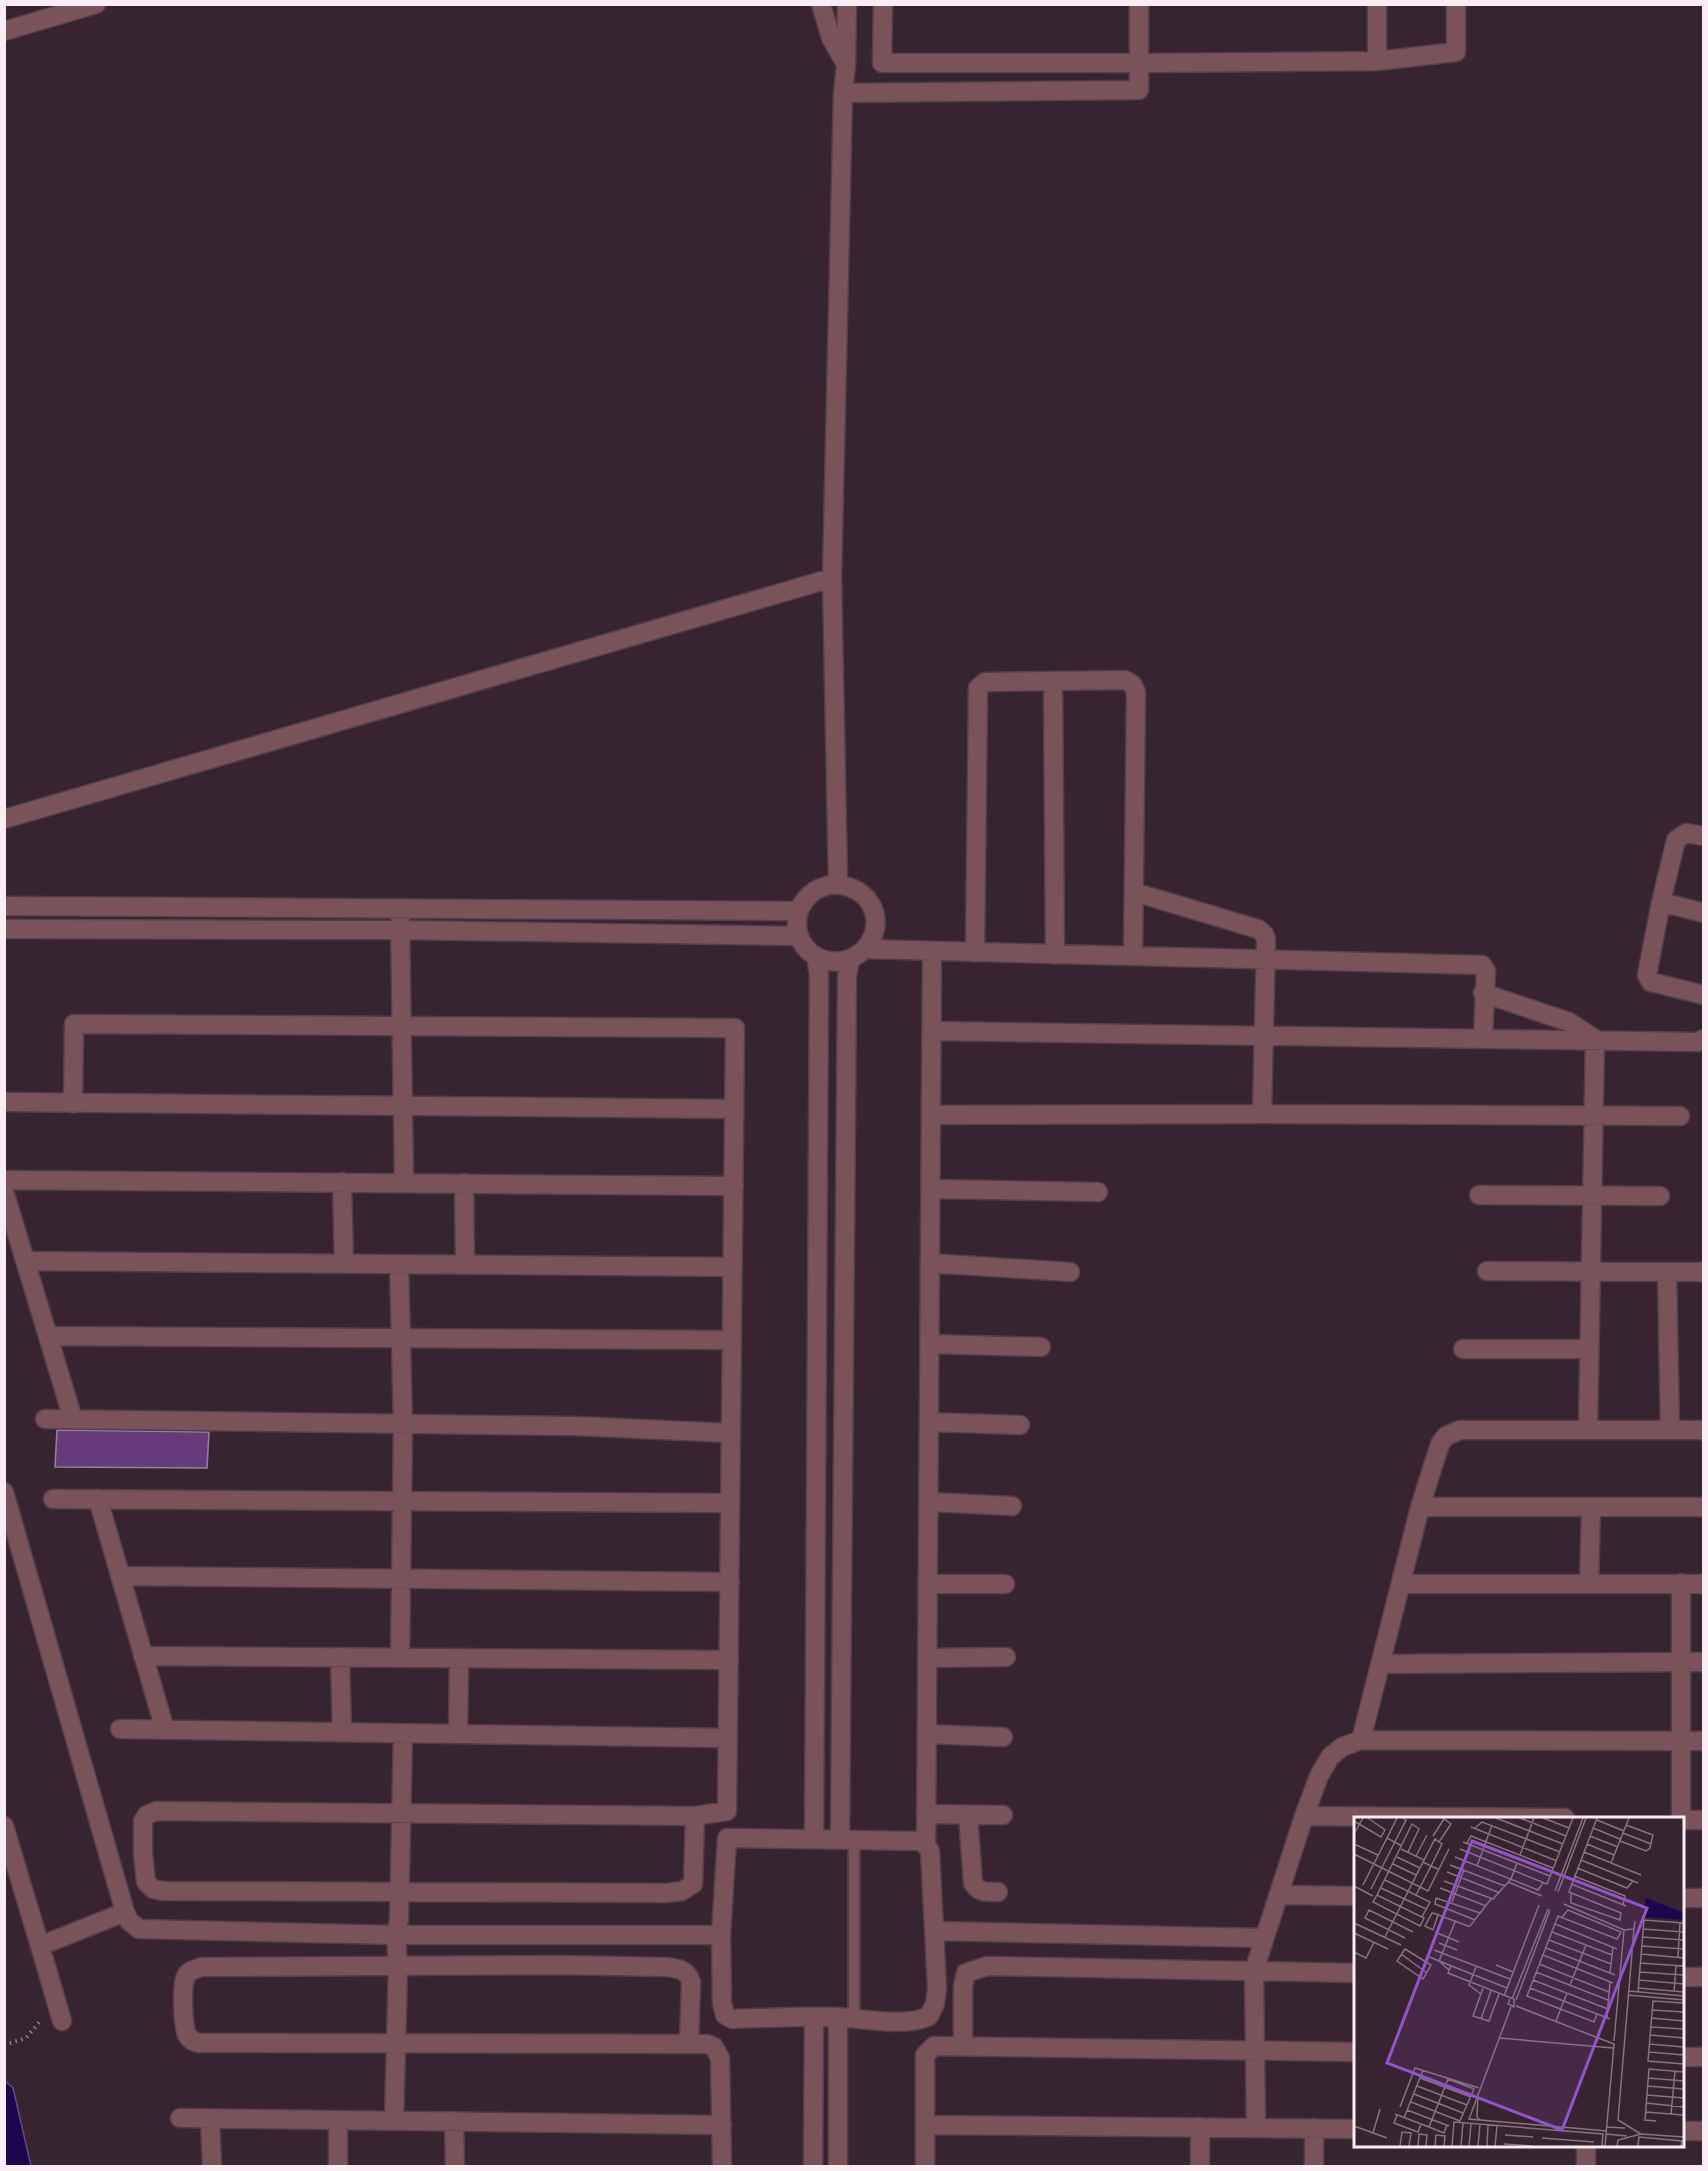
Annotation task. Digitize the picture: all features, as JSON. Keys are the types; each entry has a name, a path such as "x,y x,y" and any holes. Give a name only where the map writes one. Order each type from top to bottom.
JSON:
{"street":[{"path":"4,31 96,4"},
{"path":"821,4 831,38 846,65"},
{"path":"837,884 832,578 843,93 848,4"},
{"path":"883,4 882,63 1377,61 1456,52 1456,4"},
{"path":"843,93 1139,90 1139,4"},
{"path":"1377,4 1377,61"},
{"path":"4,819 832,578"},
{"path":"975,953 978,688 984,681 1125,680 1136,689 1133,956"},
{"path":"1053,681 1055,955"},
{"path":"1704,836 1686,833 1677,837 1648,968 1648,978 1652,982 1704,995"},
{"path":"847,1839 847,976 857,954 874,934 875,916 868,900 855,888 837,884 820,886 806,897 798,911 796,924 799,936 806,948 816,957 833,962 857,954 932,951 1482,965 1486,971 1483,993 1483,1038"},
{"path":"1134,892 1258,929 1266,937 1262,1114"},
{"path":"1661,902 1704,913"},
{"path":"4,906 798,911"},
{"path":"400,909 404,1182"},
{"path":"4,929 401,930 799,936"},
{"path":"926,1845 932,951"},
{"path":"814,1838 819,975 816,957"},
{"path":"1483,993 1569,1022 1595,1039"},
{"path":"73,1104 74,1024 735,1028 727,1811 695,1816 156,1811 147,1815 143,1821 145,1878 148,1885 158,1890 667,1893 682,1891 693,1884 695,1816"},
{"path":"932,1031 1698,1042 1704,1039"},
{"path":"1587,1429 1595,1039"},
{"path":"4,1102 734,1109"},
{"path":"931,1115 1680,1116"},
{"path":"4,1180 734,1186"},
{"path":"342,1182 344,1264"},
{"path":"464,1183 465,1265"},
{"path":"931,1189 1098,1192"},
{"path":"4,1191 73,1419"},
{"path":"1479,1194 1660,1196"},
{"path":"26,1261 733,1267"},
{"path":"930,1263 1070,1272"},
{"path":"399,1264 403,1425 400,1657"},
{"path":"1487,1271 1704,1272"},
{"path":"1667,1272 1670,1430"},
{"path":"48,1336 732,1340"},
{"path":"930,1344 1041,1347"},
{"path":"1462,1349 1589,1350"},
{"path":"45,1419 574,1426 730,1433"},
{"path":"929,1422 1020,1425"},
{"path":"1360,1740 1420,1507 1440,1444 1449,1433 1460,1430 1704,1430"},
{"path":"4,1492 125,1912 134,1926 144,1930 396,1935 721,1935"},
{"path":"53,1498 730,1503"},
{"path":"98,1498 165,1730"},
{"path":"929,1502 1012,1506"},
{"path":"1420,1507 1704,1507"},
{"path":"1589,1584 1591,1507"},
{"path":"120,1576 730,1582"},
{"path":"1681,1583 1682,1817"},
{"path":"928,1584 1005,1584"},
{"path":"1401,1584 1704,1584"},
{"path":"143,1656 729,1660"},
{"path":"340,1657 342,1732"},
{"path":"927,1658 1006,1657"},
{"path":"458,1734 459,1658"},
{"path":"1380,1664 1704,1662"},
{"path":"120,1729 728,1738"},
{"path":"394,2121 398,1966 396,1935 403,1733"},
{"path":"927,1734 1003,1737"},
{"path":"1256,2128 1254,1971 1304,1816 1319,1776 1330,1757 1342,1747 1360,1740 1704,1741"},
{"path":"927,1814 1003,1815"},
{"path":"968,1815 973,1883 983,1892 998,1892"},
{"path":"1304,1816 1434,1817"},
{"path":"1684,1819 1704,1820"},
{"path":"4,1826 62,2021"},
{"path":"727,1838 814,1838 919,1841 930,1851 937,1988 935,2004 929,2016 914,2021 814,2017 732,2019 725,2015 722,2003 721,1935 727,1838"},
{"path":"1278,1895 1354,1896"},
{"path":"1684,1898 1704,1898"},
{"path":"40,1946 125,1912"},
{"path":"934,1931 1264,1938"},
{"path":"689,2043 691,1982 683,1969 632,1965 202,1967 187,1974 185,1979 183,2003 186,2032 191,2040 199,2043 689,2043 711,2045 720,2058 722,2166"},
{"path":"963,2046 963,1986 966,1973 987,1966 1354,1973"},
{"path":"1684,1977 1704,1977"},
{"path":"813,2166 814,2017"},
{"path":"838,2166 846,2018"},
{"path":"925,2166 926,2052 934,2046 1354,2052"},
{"path":"1684,2057 1704,2057"},
{"path":"180,2118 722,2124"},
{"path":"210,2119 212,2166"},
{"path":"338,2120 338,2166"},
{"path":"454,2121 455,2166"},
{"path":"926,2125 1354,2129"},
{"path":"1200,2127 1200,2166"},
{"path":"1314,2128 1314,2166"},
{"path":"1684,2131 1704,2132"},
{"path":"1586,2147 1586,2166"}],"lane":[{"path":"846,2018 847,1839"}],"path":[{"path":"4,2045 26,2038 57,2000"}],"shaded area":[{"path":"4,2080 13,2088 31,2166 5,2166"}],"building":[{"path":"57,1430 209,1432 207,1468 55,1467"}]}
